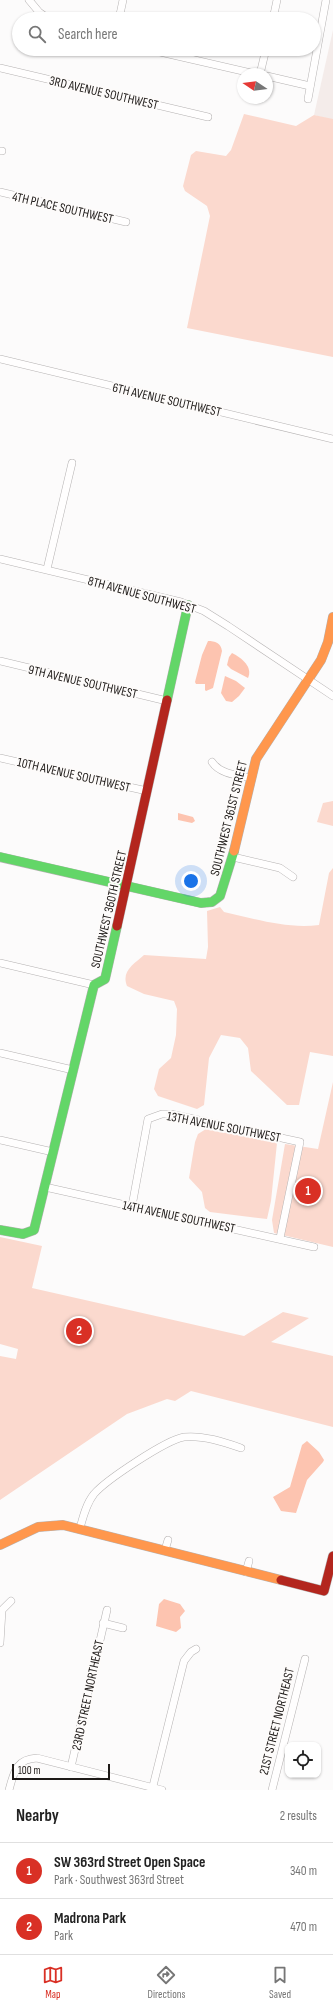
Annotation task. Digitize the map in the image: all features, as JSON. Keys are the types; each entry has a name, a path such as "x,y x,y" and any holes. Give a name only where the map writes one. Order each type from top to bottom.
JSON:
{"street":[{"path":"29,0 39,12"},
{"path":"120,12 123,0"},
{"path":"274,12 277,0"},
{"path":"321,27 326,0"},
{"path":"178,56 237,70"},
{"path":"261,68 264,56"},
{"path":"308,99 316,56"},
{"name":"3RD AVENUE SOUTHWEST","path":"0,68 208,117"},
{"path":"273,77 310,86"},
{"name":"4TH PLACE SOUTHWEST","path":"0,192 126,222"},
{"name":"6TH AVENUE SOUTHWEST","path":"0,359 333,439"},
{"path":"48,570 72,463"},
{"name":"8TH AVENUE SOUTHWEST","path":"0,559 188,605 228,626 333,696"},
{"name":"SOUTHWEST 360TH STREET","path":"0,1230 25,1235 30,1234 34,1230 94,985 105,979 107,972 127,887 188,605"},
{"name":"SOUTHWEST 361ST STREET","path":"127,887 201,903 207,903 216,899 224,888 233,857 251,778 260,751 309,680 325,652 333,617"},
{"name":"9TH AVENUE SOUTHWEST","path":"0,661 167,701"},
{"name":"10TH AVENUE SOUTHWEST","path":"0,758 147,791"},
{"path":"212,762 215,767 221,771 251,778"},
{"path":"0,857 127,887"},
{"path":"233,857 280,868 293,877"},
{"path":"0,963 94,985"},
{"path":"0,1053 73,1070"},
{"name":"13TH AVENUE SOUTHWEST","path":"132,1206 148,1119 162,1114 170,1114 300,1142 280,1238"},
{"path":"0,1140 53,1152"},
{"name":"14TH AVENUE SOUTHWEST","path":"45,1187 280,1238 314,1247"},
{"path":"80,1528 88,1504 99,1488 134,1464 175,1441 186,1437 202,1438 241,1448"},
{"path":"0,1545 46,1525 68,1526 324,1592 333,1556"},
{"path":"165,1550 168,1540"},
{"path":"246,1572 249,1561"},
{"path":"0,1643 1,1610 11,1601"},
{"name":"23RD STREET NORTHEAST","path":"72,1767 107,1610"},
{"name":"23RD STREET NORTHEAST","path":"103,1623 124,1628"},
{"path":"152,1789 184,1661 190,1652 196,1649"},
{"name":"21ST STREET NORTHEAST","path":"272,1790 305,1659"},
{"path":"9,1790 14,1774 21,1761 27,1758 37,1758 152,1789 162,1790"}],"shaded area":[{"path":"333,30 333,120 314,115"},
{"path":"244,114 296,126 314,115 333,119 333,357 187,328 210,216 207,206 185,191 183,186 191,155 196,151 226,156 231,150"},
{"path":"208,641 217,643 222,651 213,688 206,691 205,684 196,684 195,682 202,655"},
{"path":"232,653 246,663 249,670 248,678 231,669 227,665 229,657"},
{"path":"225,676 236,681 245,688 232,702 226,701 221,693"},
{"path":"333,801 333,826 317,822 323,803"},
{"path":"178,813 193,817 195,821 192,823 178,820"},
{"path":"333,868 333,1056 310,1052 299,1105 287,1105 251,1071 248,1048 240,1038 221,1035 209,1058 204,1105 197,1109 158,1096 154,1089 159,1069 171,1058 176,1035 177,1009 174,1001 144,994 127,986 126,976 130,968 144,955 206,959 208,947 207,911 220,907 224,912 271,923 295,926 319,925 329,873"},
{"path":"333,1082 333,1247 274,1233 272,1220 285,1144 318,1149"},
{"path":"206,1129 277,1143 271,1201 267,1219 210,1212 205,1208 202,1192 189,1178 195,1142 198,1134"},
{"path":"0,1237 42,1246 32,1288 244,1336 283,1312 309,1318 271,1342 333,1356 333,1427 191,1391 175,1401 167,1399 127,1414 0,1500 0,1356 16,1359 18,1349 0,1344"},
{"path":"307,1441 319,1452 324,1460 307,1480 296,1513 281,1511 273,1497 290,1487 302,1445"},
{"path":"164,1599 180,1604 185,1611 180,1617 181,1628 176,1632 156,1626 159,1604"}],"traffic: fast":[{"path":"167,700 188,605"},
{"path":"0,857 201,903 212,902 220,896 234,851"},
{"path":"0,1230 23,1234 34,1230 94,985 105,979 117,926"}],"traffic: slow":[{"path":"234,851 256,759 321,660 328,642 333,617"},
{"path":"0,1545 38,1527 63,1525 281,1580"}],"traffic: jam":[{"path":"117,926 167,700"},
{"path":"281,1580 324,1591 333,1556"}],"place":[{"name":"SW 363rd Street Open Space","path":"308,1191"},
{"name":"Madrona Park","path":"79,1331"}]}
